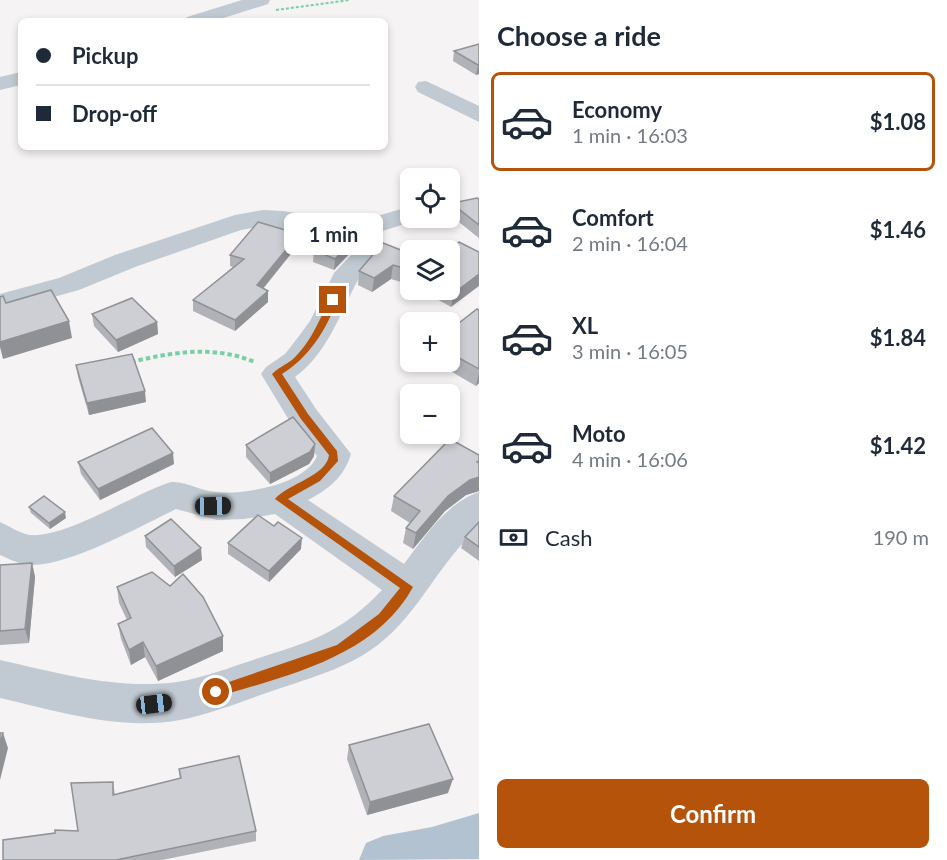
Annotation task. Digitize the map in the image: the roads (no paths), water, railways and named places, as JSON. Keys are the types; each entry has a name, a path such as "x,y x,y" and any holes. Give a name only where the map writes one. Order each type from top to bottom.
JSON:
{"main road":[{"path":"383,860 432,851 479,836"}],"street":[{"path":"204,18 261,0"},
{"path":"0,84 18,79"},
{"path":"426,87 479,115"},
{"path":"346,234 400,217"},
{"path":"0,303 69,284 125,261 235,223 263,218 325,226 346,234 365,246 368,252 355,269 348,273 333,300 324,324 310,344 296,361 277,374 309,423 334,454 329,468 280,499 241,505 213,506 180,495 171,496 118,521 40,550 21,548 0,537"},
{"path":"280,499 407,587"},
{"path":"0,679 74,695 131,704 154,704 184,701 261,678 341,649 372,628 388,613 455,527 479,506"}]}
